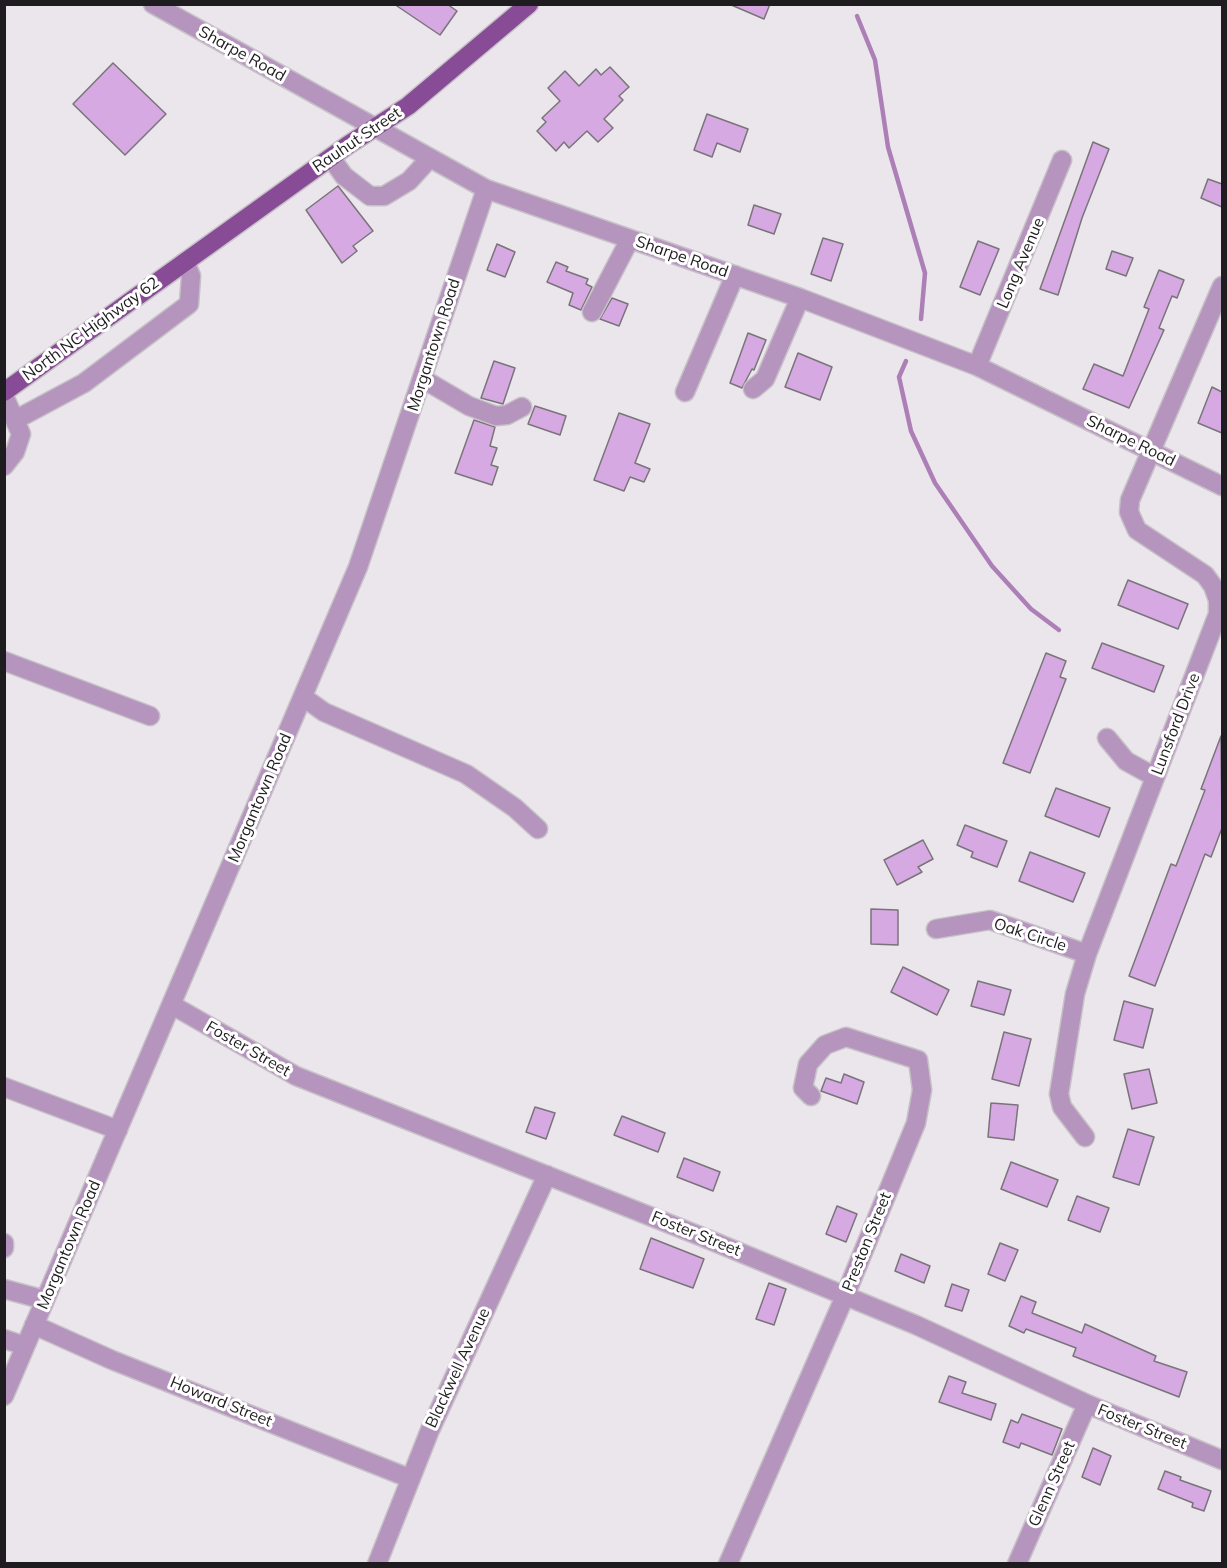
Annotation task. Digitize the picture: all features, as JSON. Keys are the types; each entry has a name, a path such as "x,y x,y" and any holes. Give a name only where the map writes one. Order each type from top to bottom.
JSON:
{"main road":[{"name":"Rauhut Street","path":"182,264 452,71 529,4"},
{"name":"North NC Highway 62","path":"4,392 182,264"}],"street":[{"name":"Sharpe Road","path":"153,4 486,189 800,297 977,366 1222,486"},
{"path":"331,158 344,176 370,196 384,196 409,182 430,158"},
{"name":"Long Avenue","path":"977,366 1062,160"},
{"name":"Morgantown Road","path":"4,1396 358,567 486,189"},
{"path":"592,312 630,239"},
{"path":"15,420 84,383 189,303 191,276 182,264"},
{"path":"685,392 735,275"},
{"name":"Lunsford Drive","path":"1085,1137 1062,1107 1059,1094 1075,994 1087,954 1215,624 1218,600 1214,586 1205,574 1146,538 1133,524 1130,500 1222,286"},
{"path":"753,389 765,379 800,297"},
{"path":"423,379 469,406 496,416 507,415 522,407"},
{"path":"4,396 21,434 15,452 4,466"},
{"path":"4,661 150,716"},
{"path":"303,697 324,712 466,774 515,808 538,829"},
{"path":"1107,738 1125,761 1155,777"},
{"name":"Oak Circle","path":"936,929 990,920 1087,954"},
{"name":"Foster Street","path":"172,1005 296,1076 845,1296 1087,1404 1222,1460"},
{"name":"Preston Street","path":"728,1563 845,1296 916,1123 922,1090 918,1060 846,1037 825,1045 808,1064 803,1088 811,1096"},
{"path":"4,1087 118,1130"},
{"name":"Blackwell Avenue","path":"377,1563 410,1478 547,1175"},
{"path":"4,1243 4,1248"},
{"path":"4,1289 45,1300"},
{"name":"Howard Street","path":"34,1325 112,1360 410,1478"},
{"path":"4,1339 25,1346"},
{"name":"Glenn Street","path":"1017,1563 1087,1404"}],"building":[{"path":"394,4 447,4 457,11 440,35"},
{"path":"729,4 770,4 764,19"},
{"path":"113,63 166,114 125,155 73,104"},
{"path":"610,67 629,87 619,96 623,100 604,119 613,128 598,142 587,131 569,148 564,142 556,151 537,131 546,122 542,118 560,101 548,88 565,71 579,86 596,69 601,75"},
{"path":"707,114 748,129 740,152 717,143 712,157 694,150"},
{"path":"1093,142 1109,149 1082,218 1058,295 1040,289"},
{"path":"1208,179 1222,184 1222,207 1201,198"},
{"path":"338,186 373,231 353,246 357,251 342,263 306,210"},
{"path":"754,205 781,214 774,234 748,225"},
{"path":"823,238 843,244 831,281 811,274"},
{"path":"978,241 999,249 980,295 960,287"},
{"path":"497,244 515,252 505,277 487,270"},
{"path":"1112,251 1133,258 1126,276 1106,269"},
{"path":"556,262 568,267 566,271 588,279 586,284 592,287 581,310 569,305 573,293 547,282"},
{"path":"1159,270 1184,280 1177,298 1172,296 1159,328 1164,330 1129,408 1083,389 1094,364 1123,376 1149,309 1144,307"},
{"path":"612,298 628,304 619,326 600,319"},
{"path":"748,333 766,340 754,370 752,369 742,388 730,383"},
{"path":"798,353 832,367 820,400 785,387"},
{"path":"494,361 515,368 503,404 481,398"},
{"path":"1212,387 1222,392 1222,433 1198,423"},
{"path":"535,406 566,416 560,435 528,424"},
{"path":"619,413 650,424 635,463 650,469 644,482 630,477 624,491 594,480"},
{"path":"474,420 495,427 490,446 497,448 491,465 498,467 492,485 455,473"},
{"path":"1128,580 1188,604 1178,629 1118,605"},
{"path":"1102,643 1164,666 1154,692 1092,668"},
{"path":"1046,653 1066,661 1060,677 1066,679 1030,773 1003,763"},
{"path":"1221,736 1222,828 1211,857 1205,854 1155,986 1129,976 1171,864 1176,866 1205,790 1201,789"},
{"path":"1056,788 1110,808 1099,837 1045,816"},
{"path":"965,825 1007,841 997,867 971,857 973,852 957,845"},
{"path":"923,840 933,859 918,867 922,872 897,885 884,860"},
{"path":"1030,852 1085,873 1073,902 1019,881"},
{"path":"871,909 898,910 898,945 871,944"},
{"path":"903,967 949,990 937,1015 891,992"},
{"path":"978,981 1011,990 1004,1015 971,1006"},
{"path":"1124,1001 1153,1009 1143,1048 1114,1040"},
{"path":"1004,1032 1031,1039 1019,1086 992,1079"},
{"path":"1149,1069 1157,1103 1132,1109 1124,1074"},
{"path":"844,1074 864,1082 857,1104 821,1091 826,1078 841,1083"},
{"path":"991,1103 1018,1105 1014,1140 988,1137"},
{"path":"535,1107 555,1113 546,1139 526,1132"},
{"path":"622,1116 665,1133 658,1152 614,1135"},
{"path":"1128,1129 1154,1137 1139,1185 1113,1177"},
{"path":"684,1158 720,1172 713,1191 677,1177"},
{"path":"1011,1162 1058,1180 1047,1207 1001,1189"},
{"path":"1077,1196 1109,1208 1100,1232 1068,1220"},
{"path":"837,1206 857,1214 846,1242 826,1234"},
{"path":"651,1238 704,1259 693,1288 640,1269"},
{"path":"1000,1243 1018,1250 1005,1281 988,1274"},
{"path":"901,1254 930,1266 924,1283 895,1271"},
{"path":"769,1283 786,1289 774,1325 756,1319"},
{"path":"952,1284 969,1290 962,1311 945,1306"},
{"path":"1021,1296 1036,1302 1032,1313 1082,1333 1085,1324 1156,1356 1154,1361 1187,1372 1179,1397 1073,1356 1076,1348 1026,1329 1024,1333 1009,1326"},
{"path":"949,1376 966,1382 962,1393 996,1404 991,1420 939,1402"},
{"path":"1022,1414 1062,1429 1052,1455 1021,1443 1019,1448 1003,1442 1011,1420 1018,1423"},
{"path":"1093,1448 1111,1456 1100,1485 1082,1477"},
{"path":"1165,1471 1181,1477 1180,1480 1211,1491 1204,1511 1192,1507 1193,1503 1158,1489"}],"waterway":[{"path":"857,16 875,60 888,147 925,273 921,319"},
{"path":"906,361 899,377 911,431 935,483 992,566 1031,609 1059,630"}]}
